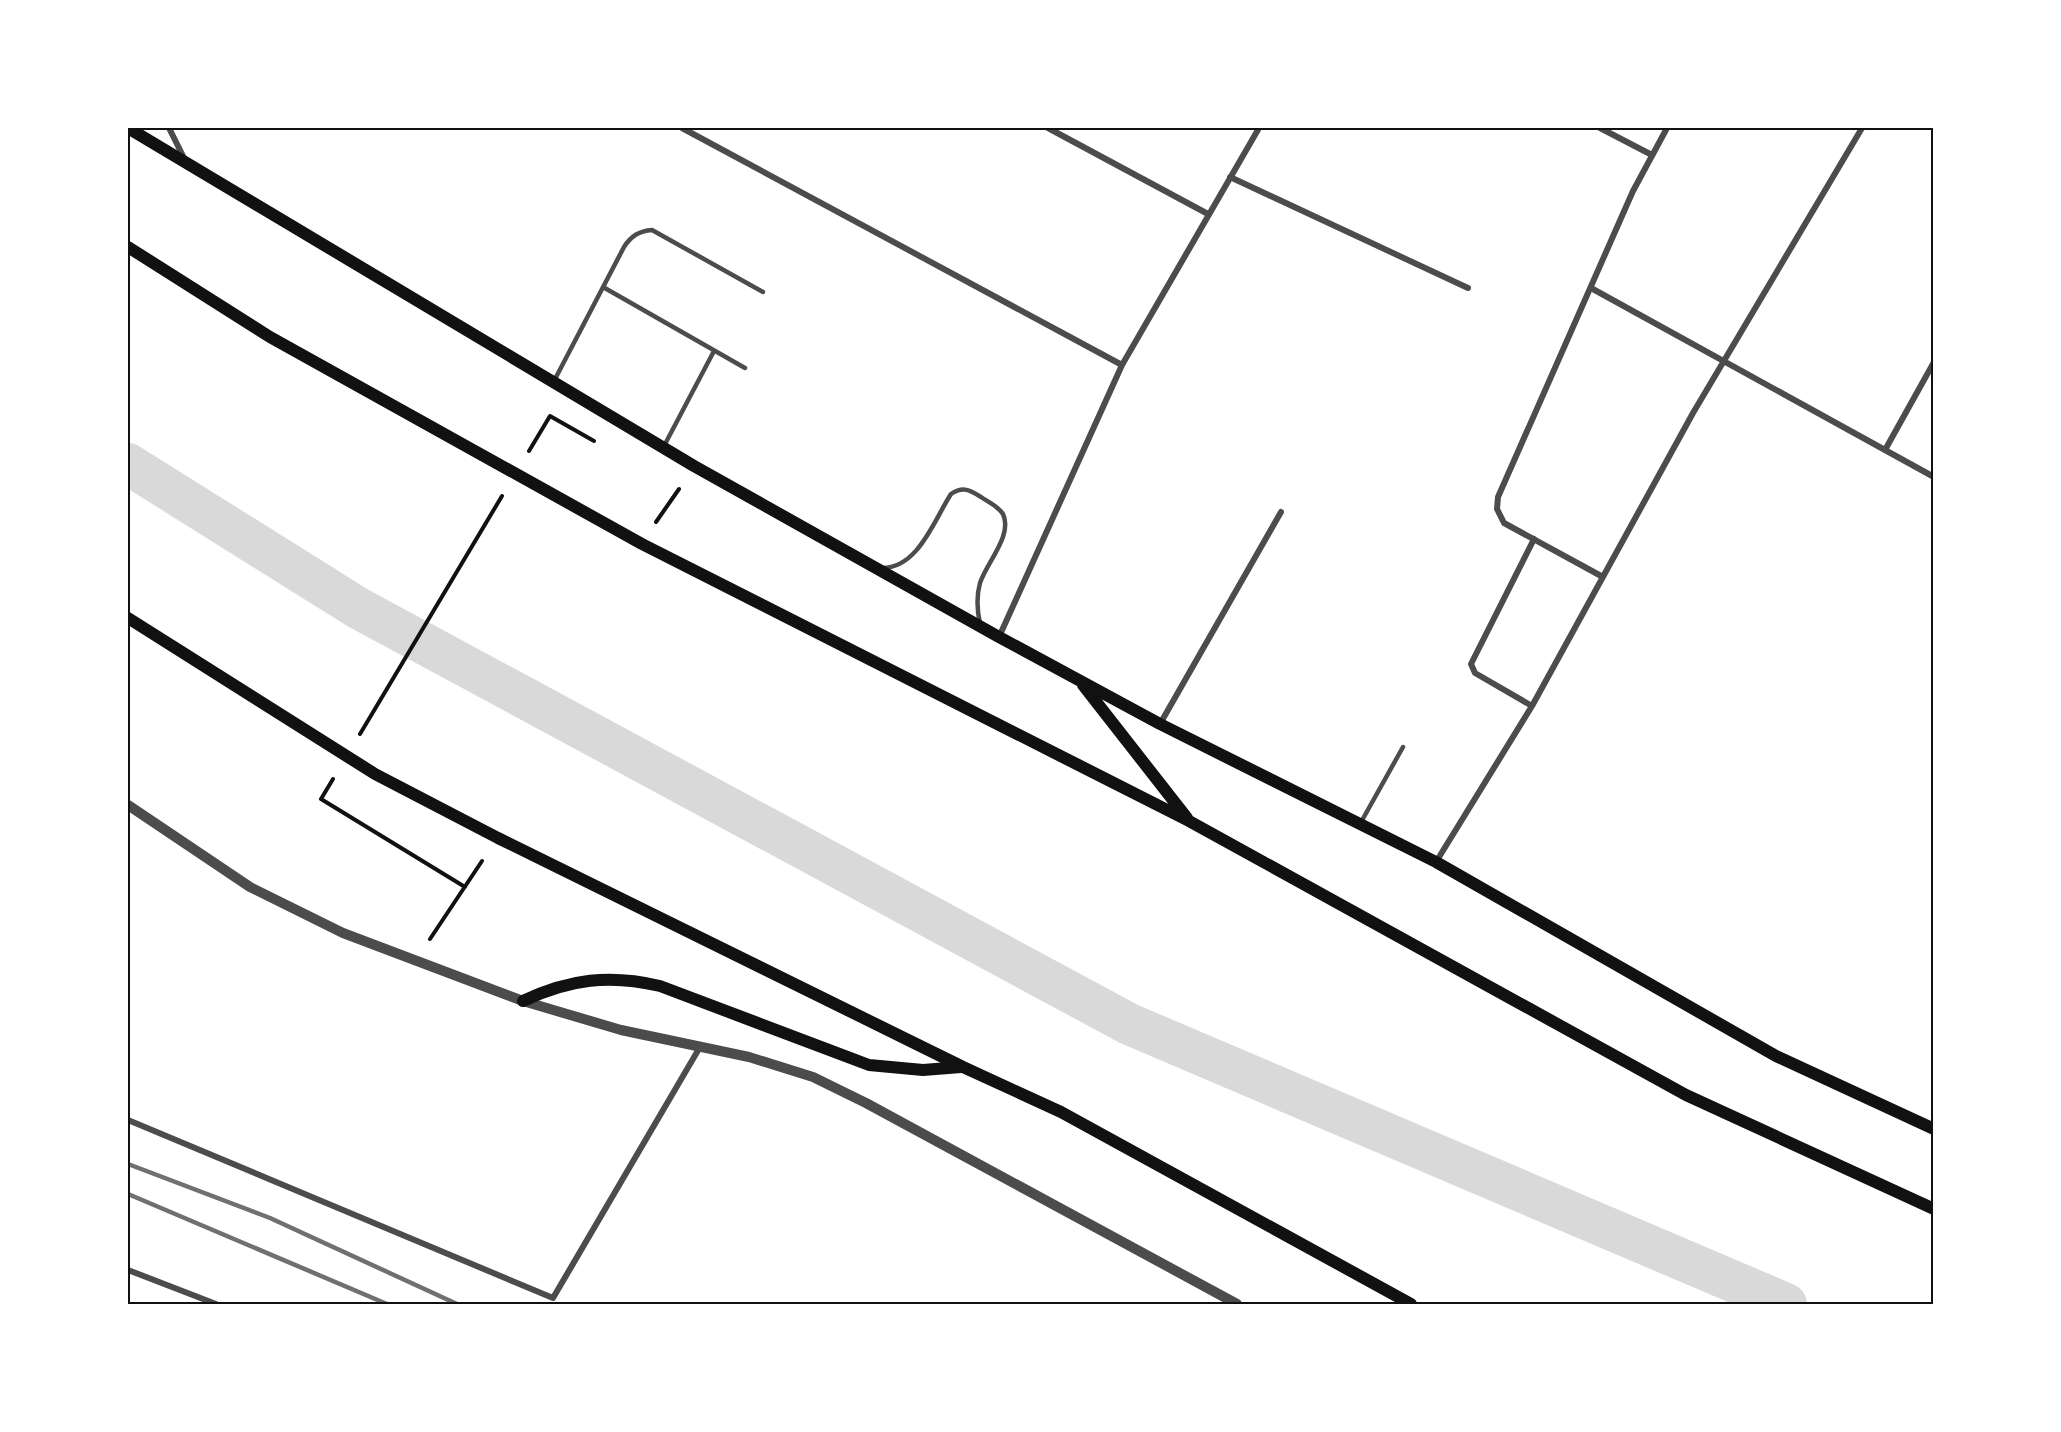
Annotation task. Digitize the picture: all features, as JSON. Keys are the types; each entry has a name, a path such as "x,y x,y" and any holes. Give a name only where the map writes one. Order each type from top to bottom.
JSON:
{"main road":[{"path":"128,128 694,466 999,638 1160,724 1436,861 1776,1056 1934,1129"},
{"path":"128,246 270,337 642,544 1190,821 1686,1095 1934,1209"},
{"path":"128,618 375,774 498,838 963,1067 1061,1112 1411,1305"},
{"path":"1080,681 1190,821"},
{"path":"523,1001 551,988 581,980 634,980 660,986 869,1065 923,1070 963,1067"}],"street":[{"path":"169,128 178,150 191,165"},
{"path":"682,128 1122,365"},
{"path":"1048,128 1208,214"},
{"path":"999,638 1122,365 1259,128"},
{"path":"1600,128 1653,155"},
{"path":"1603,577 1504,523 1497,509 1498,497 1633,191 1667,128"},
{"path":"1436,861 1532,706 1723,361 1859,128"},
{"path":"1230,177 1468,288"},
{"path":"1591,288 1934,477"},
{"path":"1885,450 1934,362"},
{"path":"1160,724 1281,512"},
{"path":"1532,706 1475,673 1471,664 1534,539"},
{"path":"128,805 250,887 344,933 523,1001 621,1030 748,1056 824,1082 1237,1305"},
{"path":"128,1120 553,1298 700,1047"},
{"path":"128,1270 216,1305"}],"lane":[{"path":"553,382 629,240 644,231 652,230 763,292"},
{"path":"603,287 745,368"},
{"path":"663,447 714,351"},
{"path":"874,567 896,566 906,561 914,554 951,494 957,490 970,490 999,508 1005,520 1005,531 986,570 977,596 980,627"},
{"path":"1360,824 1403,747"}],"path":[{"path":"526,456 550,416"},
{"path":"642,544 694,466"},
{"path":"357,738 508,486"},
{"path":"339,768 321,799 465,887"},
{"path":"415,961 498,838"}],"waterway":[{"path":"128,464 358,608 1129,1024 1786,1304"}],"railway":[{"path":"128,1164 270,1218 457,1304"},
{"path":"128,1194 387,1304"}]}
